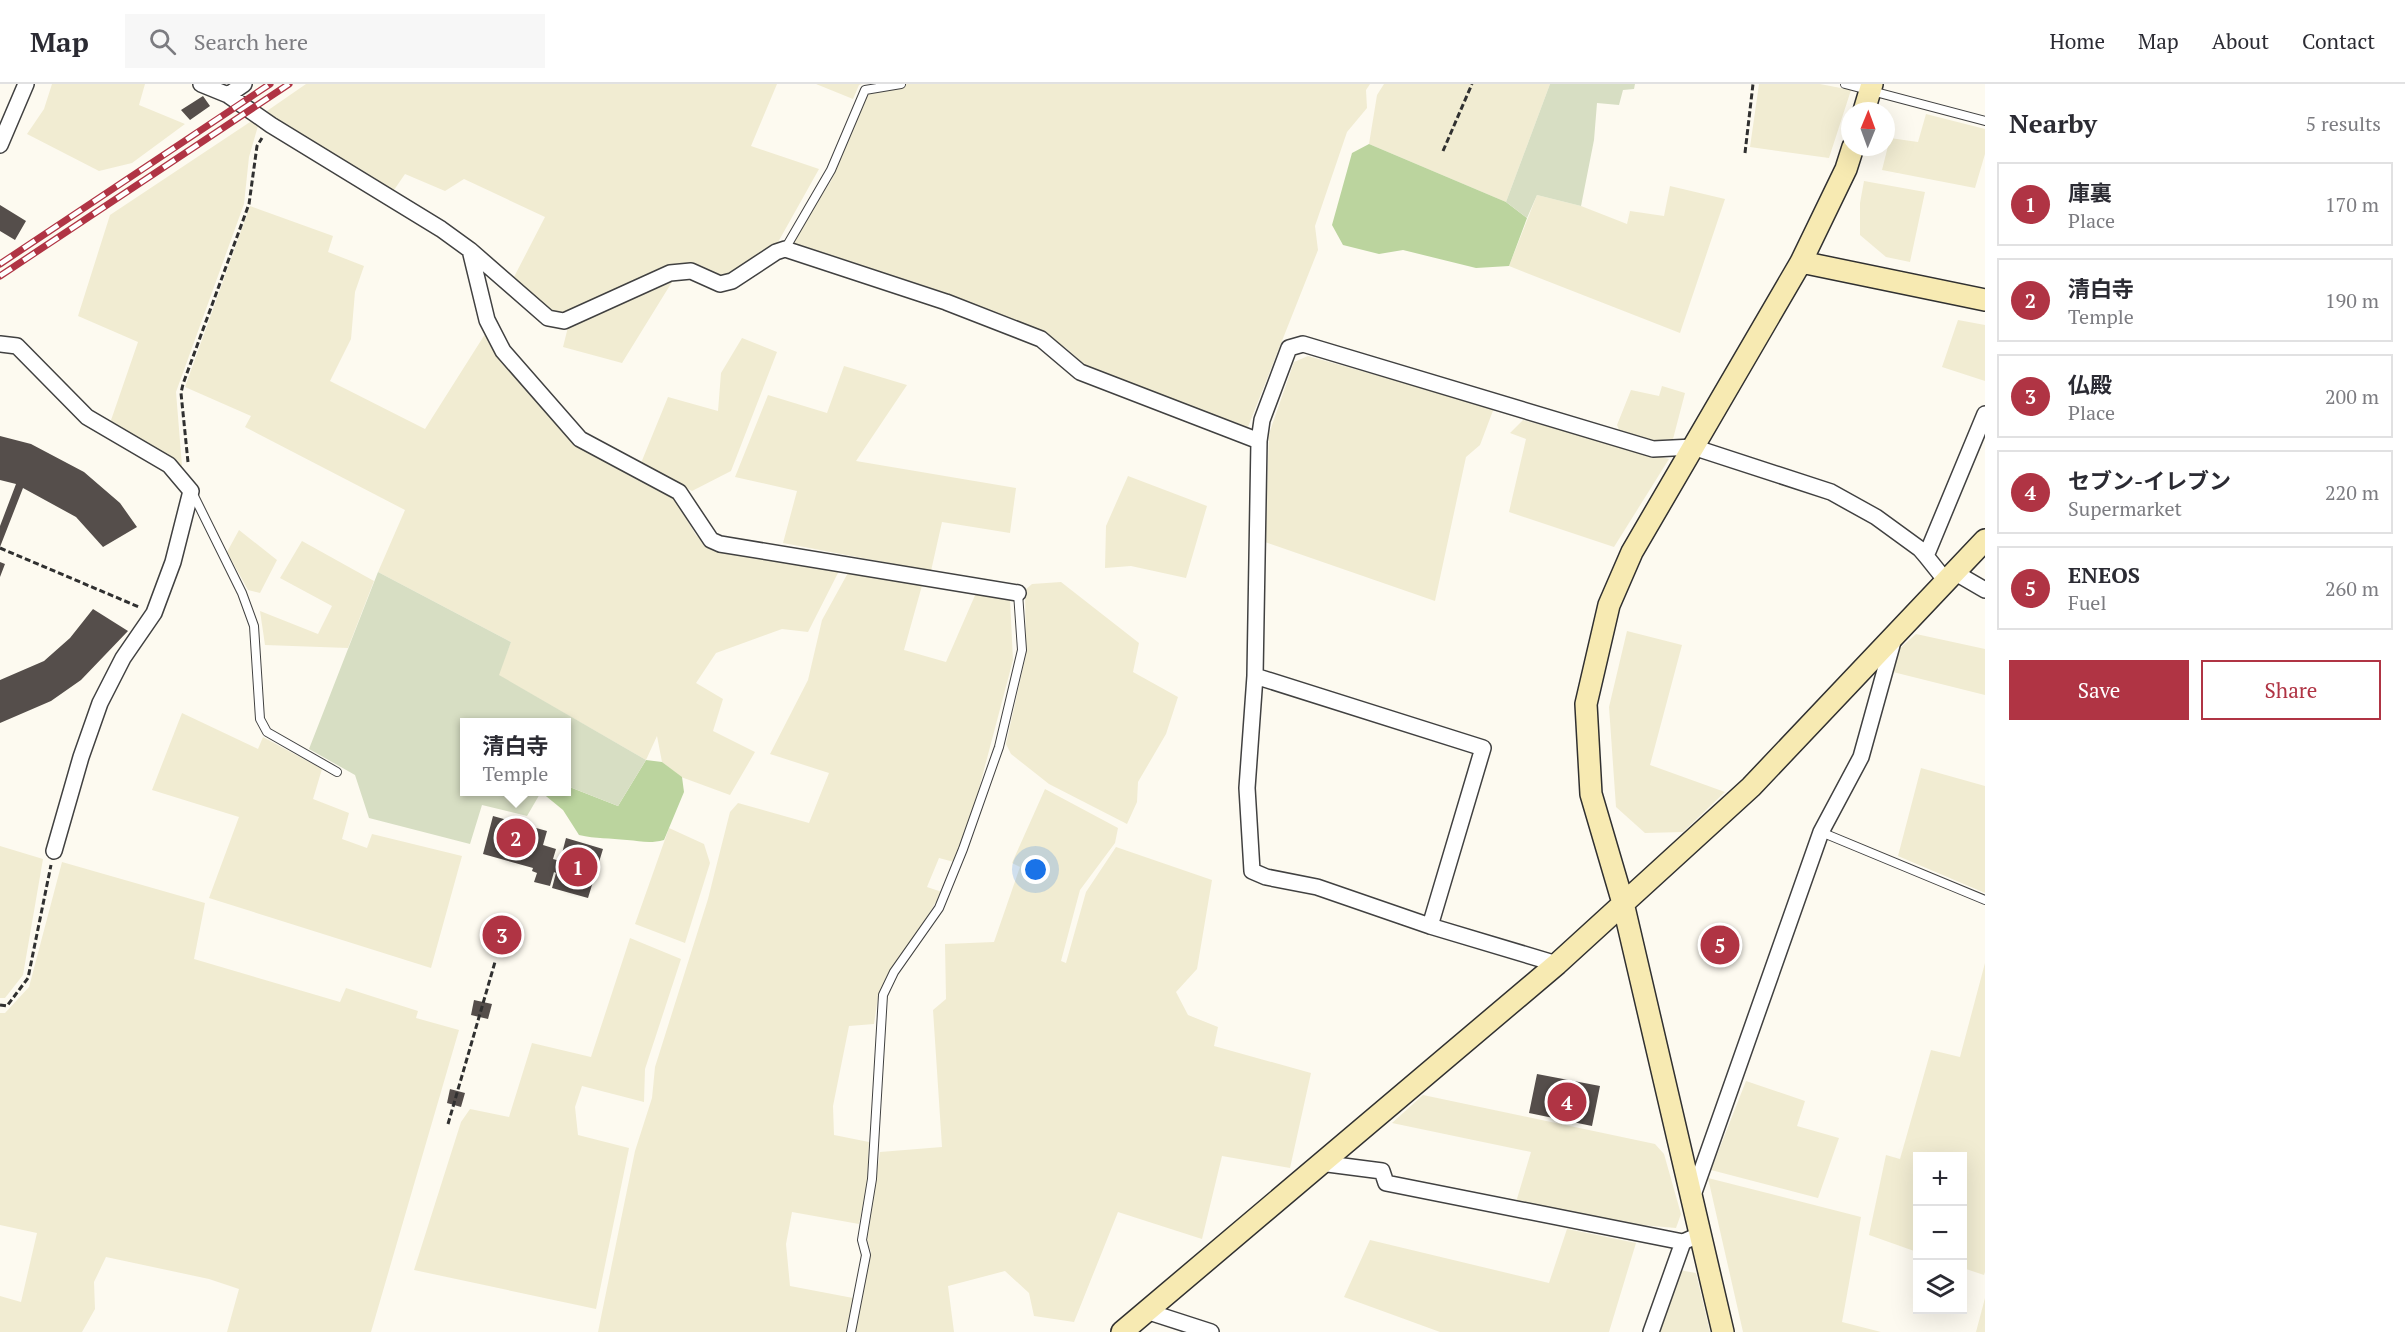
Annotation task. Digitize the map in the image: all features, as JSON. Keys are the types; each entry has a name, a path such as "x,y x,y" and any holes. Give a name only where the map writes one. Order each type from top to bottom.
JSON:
{"street":[{"path":"0,145 26,84"},
{"path":"201,84 228,94 271,125 441,229 470,250 548,318 564,321 670,273 691,271 720,284 732,282 776,252 785,249 946,303 1041,339 1080,372 1259,441"},
{"path":"228,94 244,84"},
{"path":"1867,102 1871,86"},
{"path":"1723,1332 1692,1239 1692,1198 1623,903 1591,794 1586,704 1609,604 1632,552 1801,262 1850,156"},
{"path":"470,250 487,320 503,351 580,438 679,492 711,540 720,544 849,567 1018,593"},
{"path":"1801,262 1985,300"},
{"path":"0,344 17,346 87,417 169,465 191,491 173,562 154,613 123,658 100,703 81,757 54,851"},
{"path":"1557,964 1430,926 1317,887 1266,877 1252,871 1247,788 1255,675 1259,441 1262,420 1289,348 1303,344 1653,450 1693,447 1831,492 1876,517 1920,549 1950,577 1985,591"},
{"path":"1926,556 1985,414"},
{"path":"1122,1332 1557,964 1751,787 1985,540"},
{"path":"1692,1198 1821,832 1861,757 1894,636"},
{"path":"1255,675 1483,748 1430,926"},
{"path":"1320,1163 1382,1171 1386,1183 1692,1239"},
{"path":"1652,1332 1692,1239"},
{"path":"1146,1311 1211,1332"}],"lane":[{"path":"785,249 831,170 865,90 901,84"},
{"path":"1845,84 1871,86 1985,121"},
{"path":"191,491 242,593 254,626 260,719 267,732 337,772"},
{"path":"851,1332 866,1255 862,1240 873,1167 884,995 894,972 939,908 963,849 999,747 1022,650 1018,593"},
{"path":"1821,832 1985,900"}],"path":[{"path":"1443,151 1472,84"},
{"path":"1745,153 1753,84"},
{"path":"191,491 181,393 249,204 257,146 271,125"},
{"path":"0,548 154,613"},
{"path":"0,1005 7,1006 28,978 54,851"},
{"path":"448,1124 495,962"}],"shaded area":[{"path":"52,84 145,84 139,105 185,124 132,163 99,171 27,134 44,109"},
{"path":"306,84 777,84 751,146 819,169 777,244 735,273 720,275 700,265 670,267 566,313 549,310 514,277 545,217 464,179 445,191 405,174 394,190 264,113"},
{"path":"816,84 862,84 859,85 853,99"},
{"path":"905,84 1370,84 1366,90 1367,108 1347,132 1315,226 1318,250 1248,427 1092,371 1066,348 1036,332 937,290 791,242 831,181 868,94 902,88"},
{"path":"1384,84 1550,84 1506,202 1369,144 1377,95"},
{"path":"1759,84 1820,84 1851,90 1847,102 1841,102 1841,121 1829,158 1750,147"},
{"path":"1926,114 1985,129 1985,154 1975,188 1882,170 1886,156 1895,156 1895,139 1918,142"},
{"path":"253,120 258,126 249,157 244,204 176,392 182,466 109,426 138,342 78,316 110,215"},
{"path":"1864,181 1925,192 1910,262 1886,257 1860,235 1860,203"},
{"path":"1670,186 1725,199 1680,333 1509,266 1537,195 1581,206 1627,224 1630,211 1664,216"},
{"path":"250,206 333,236 328,252 364,266 355,292 351,339 330,381 425,429 487,331 578,444 674,498 696,535 714,549 839,571 808,632 782,629 716,653 696,683 723,699 713,731 755,752 730,795 681,777 662,762 657,736 646,760 498,675 511,642 378,572 405,510 245,427 251,416 185,387"},
{"path":"672,282 622,363 563,347 568,327"},
{"path":"1958,320 1985,325 1985,381 1942,367"},
{"path":"742,338 777,352 731,471 692,491 641,463 668,397 718,411 721,373"},
{"path":"1308,356 1494,408 1480,445 1466,457 1435,601 1265,542 1269,434 1294,362"},
{"path":"844,366 907,385 856,461 1016,488 1010,533 942,522 931,571 783,543 797,491 735,477 768,395 827,413"},
{"path":"1662,386 1685,393 1673,439 1652,441 1620,432 1617,425 1631,390 1659,396"},
{"path":"1523,420 1669,459 1614,547 1509,512 1526,439 1510,433"},
{"path":"1128,476 1207,506 1186,578 1131,566 1105,568 1106,526"},
{"path":"239,530 277,560 260,593 248,590 227,552"},
{"path":"302,541 374,581 348,648 265,645 260,611 318,634 332,606 280,578"},
{"path":"849,571 923,582 904,650 946,662 976,593 1010,599 1013,660 976,800 954,862 939,858 927,887 942,892 878,997 874,1024 849,1026 833,1106 834,1135 869,1142 867,1185 859,1224 792,1212 786,1244 790,1286 853,1298 848,1332 598,1332 635,1151 652,1098 655,1067 708,899 730,812 738,803 809,823 829,773 770,754 808,680 822,620"},
{"path":"1061,582 1139,643 1133,672 1178,697 1166,734 1138,782 1137,802 1127,824 1049,784 1011,754 1006,744 1026,654 1025,590 1032,584"},
{"path":"1627,631 1682,645 1650,765 1725,792 1683,832 1645,833 1616,807 1609,707"},
{"path":"1916,634 1985,649 1985,695 1893,672 1898,650"},
{"path":"182,713 258,749 263,737 322,769 313,799 349,813 342,839 367,848 372,834 462,856 431,968 209,898 239,817 152,790"},
{"path":"1921,768 1985,786 1985,893 1898,856"},
{"path":"1045,789 1118,828 1115,843 1080,890 1061,961 1066,963 1086,892 1116,847 1212,880 1197,969 1176,992 1188,1015 1218,1027 1214,1046 1311,1073 1290,1168 1222,1156 1202,1239 1118,1212 1074,1322 1034,1316 1029,1293 1005,1271 948,1286 954,1332 855,1332 871,1252 867,1239 880,1152 942,1147 933,1010 946,999 945,944 994,942 1020,867 1012,863"},
{"path":"669,828 704,844 710,863 685,943 635,924"},
{"path":"0,846 43,859 23,975 5,998 0,998"},
{"path":"62,862 205,903 194,959 340,1002 346,988 418,1011 416,1018 459,1030 371,1332 227,1332 239,1289 209,1279 106,1257 94,1282 95,1309 82,1332 0,1332 0,1296 21,1302 37,1233 0,1225 0,1013 5,1013 29,987"},
{"path":"630,938 681,959 645,1069 644,1102 582,1086 575,1107 578,1135 629,1148 596,1309 414,1270 461,1122 470,1109 509,1117 532,1043 591,1057"},
{"path":"1985,963 1984,1275 1967,1269 1967,1152 1913,1152 1913,1251 1869,1235 1886,1155 1900,1159 1931,1050 1960,1057"},
{"path":"1746,1081 1805,1101 1797,1126 1839,1138 1818,1198 1711,1170"},
{"path":"1423,1095 1655,1144 1664,1154 1681,1214 1676,1228 1641,1225 1516,1202 1531,1152 1392,1123"},
{"path":"1708,1178 1861,1217 1842,1322 1881,1332 1743,1332"},
{"path":"1567,1229 1636,1243 1609,1332 1440,1332 1344,1297 1370,1240 1549,1283"},
{"path":"1679,1270 1696,1273 1710,1332 1658,1332"},
{"path":"1985,1298 1985,1332 1976,1332"}],"green space":[{"path":"1550,84 1635,84 1634,89 1623,90 1619,105 1597,103 1594,140 1581,206 1537,195 1527,218 1506,202"},
{"path":"1369,144 1506,202 1527,218 1509,266 1476,268 1403,250 1379,254 1343,245 1332,225 1352,153"},
{"path":"378,572 511,642 499,675 646,760 618,806 571,788 571,718 460,718 460,796 539,796 527,816 482,805 470,844 369,818 355,775 309,749"},
{"path":"646,760 662,762 682,777 684,792 664,840 654,842 579,835 563,810 546,796 571,796 571,788 618,806"}],"building":[{"path":"203,96 210,106 190,120 181,110"},
{"path":"0,205 26,221 15,240 0,231"},
{"path":"0,436 31,444 84,472 120,503 137,527 103,547 76,517 23,488 0,547 0,526 16,484 0,480"},
{"path":"0,562 5,564 0,577"},
{"path":"93,609 128,631 81,680 51,701 0,723 0,680 44,661 70,638"},
{"path":"493,816 547,831 543,845 556,849 553,859 560,861 566,838 603,849 588,898 552,888 556,873 554,872 550,886 534,882 537,873 532,871 533,868 483,854"},
{"path":"493,918 519,925 512,951 485,944"},
{"path":"474,1000 492,1004 488,1019 471,1015"},
{"path":"1537,1074 1600,1086 1592,1126 1529,1113"},
{"path":"450,1089 465,1093 461,1107 447,1103"}],"railway":[{"path":"0,264 270,84"},
{"path":"0,276 289,84"}],"place":[{"name":"清白寺","path":"516,838"},
{"name":"庫裏","path":"578,867"},
{"name":"仏殿","path":"502,935"},
{"name":"ENEOS","path":"1720,945"},
{"name":"セブン-イレブン","path":"1567,1102"}]}
